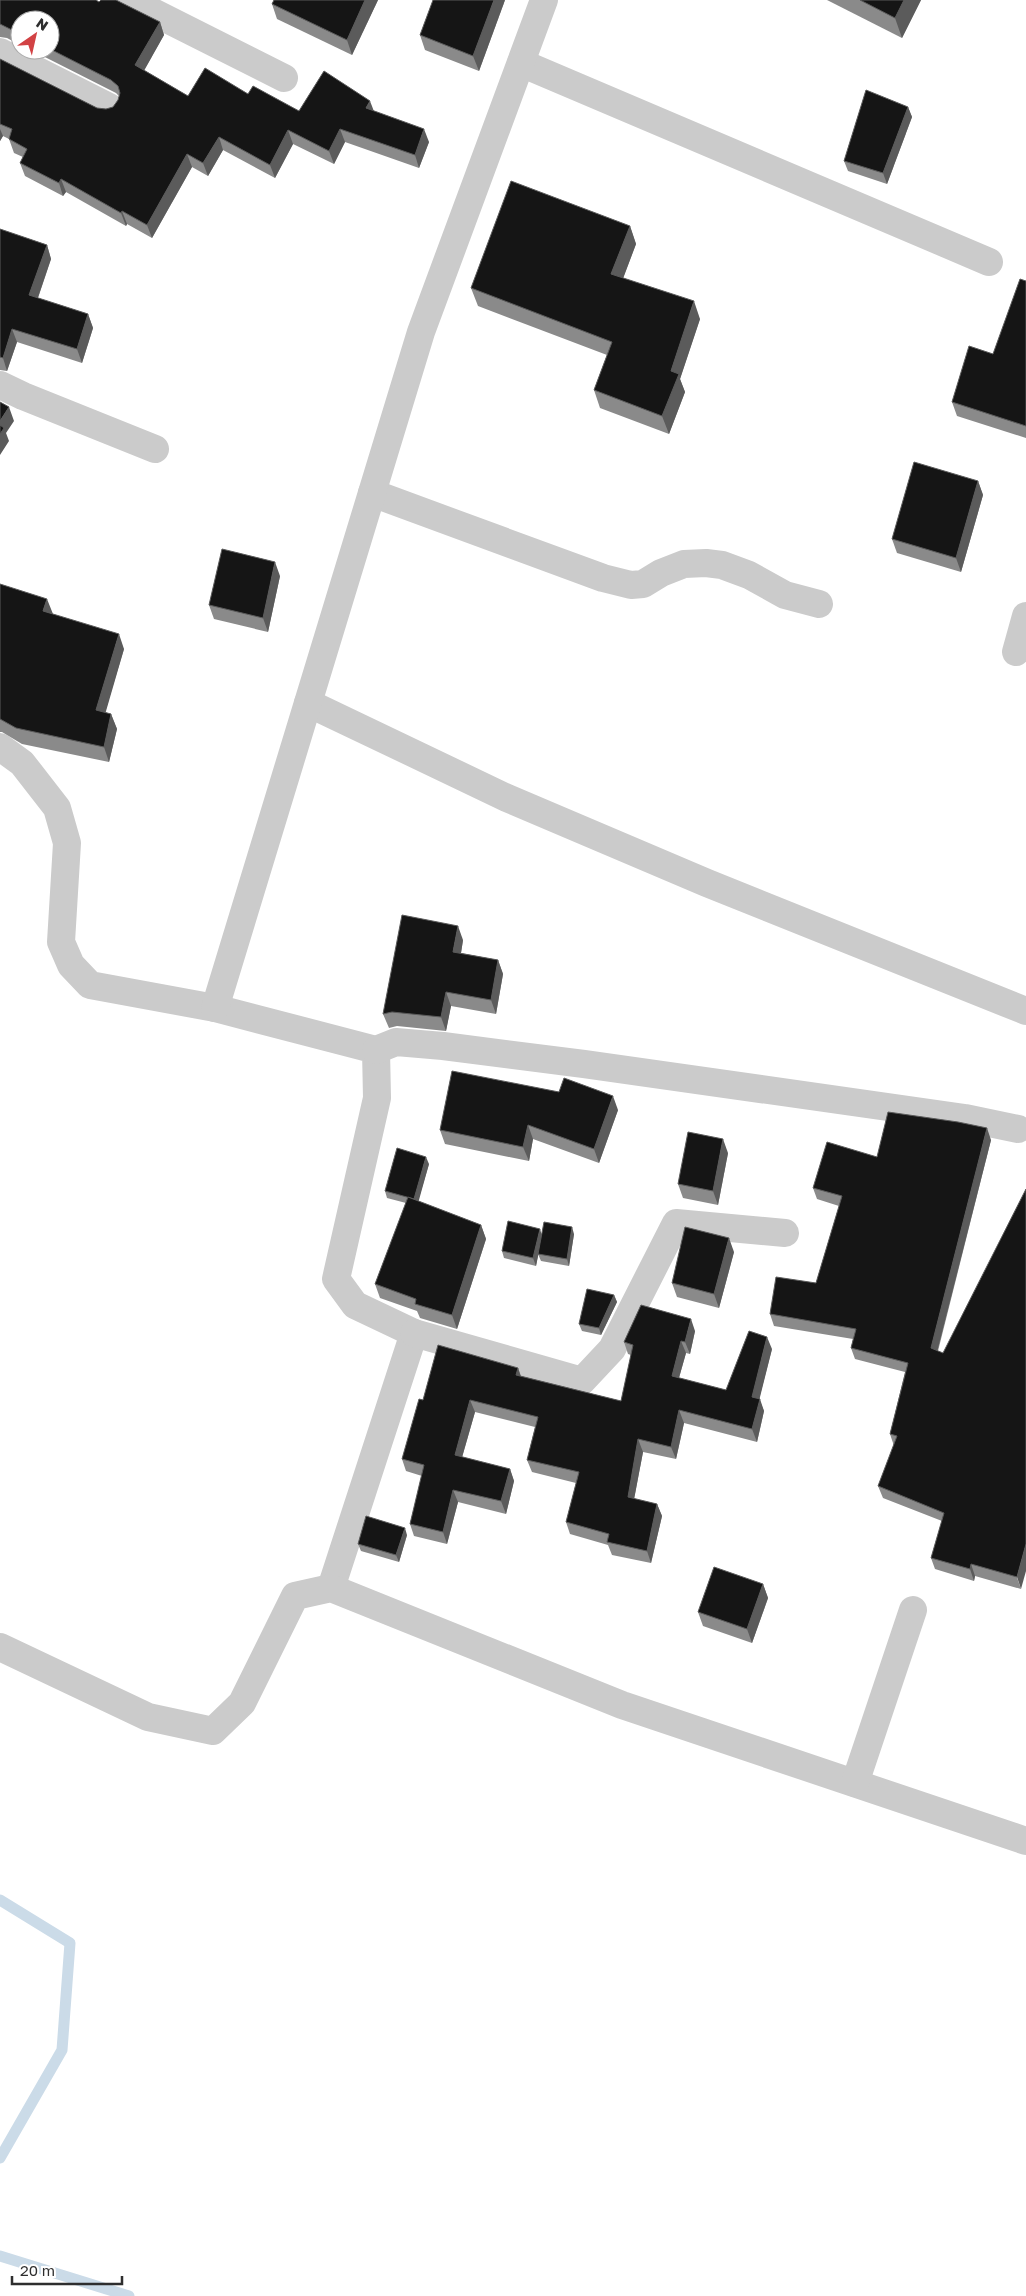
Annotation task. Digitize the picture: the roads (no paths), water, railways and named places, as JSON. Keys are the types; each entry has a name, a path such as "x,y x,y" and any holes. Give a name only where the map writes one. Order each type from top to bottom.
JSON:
{"street":[{"path":"128,0 284,78"},
{"path":"215,1008 422,332 544,0"},
{"path":"0,52 109,107"},
{"path":"521,62 989,262"},
{"path":"0,385 155,449"},
{"path":"372,493 602,578 631,586 643,584 661,573 684,564 706,562 722,565 749,575 785,595 819,604"},
{"path":"1016,652 1026,616"},
{"path":"308,703 507,798 707,883 1026,1011"},
{"path":"0,747 22,763 57,808 67,843 61,942 71,965 90,984 215,1008 376,1050 396,1042 481,1051 935,1114 1018,1128"},
{"path":"376,1050 377,1098 336,1279 355,1305 414,1333 582,1381 612,1349 676,1223 785,1233"},
{"path":"331,1588 414,1333"},
{"path":"0,1647 148,1717 213,1732 242,1703 295,1596 331,1588 622,1705 1026,1841"},
{"path":"855,1783 913,1610"}],"waterway":[{"path":"0,1900 70,1943 62,2050 0,2158"},
{"path":"0,2256 129,2296"}]}
